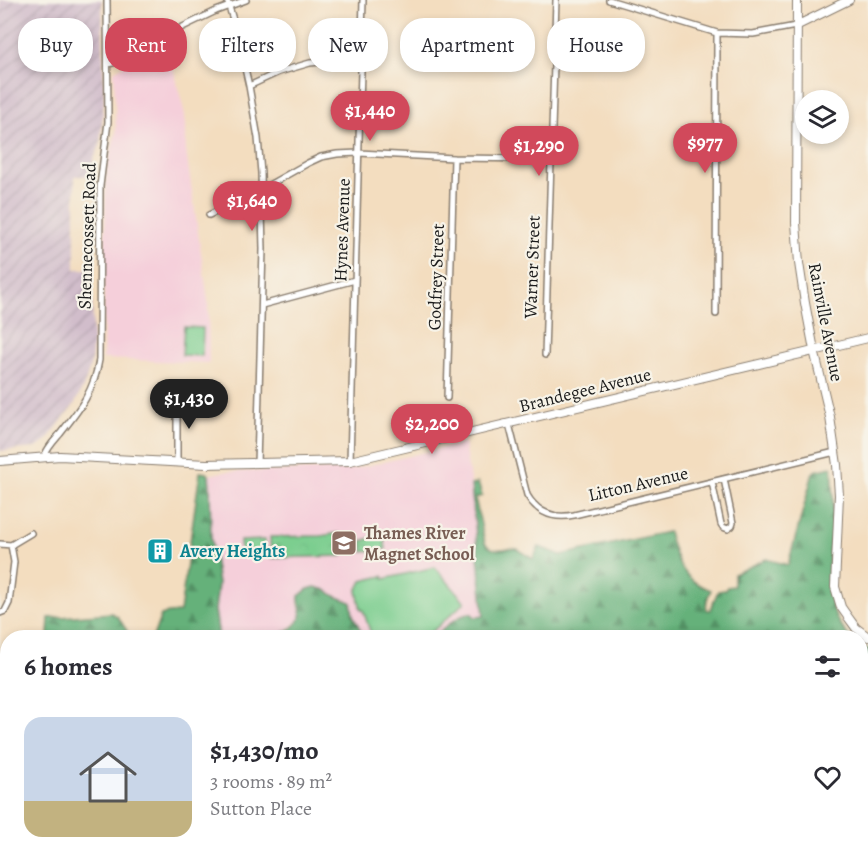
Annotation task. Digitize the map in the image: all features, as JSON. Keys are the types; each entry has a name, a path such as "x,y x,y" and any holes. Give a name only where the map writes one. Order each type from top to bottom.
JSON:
{"street":[{"name":"Shennecossett Road","path":"106,0 107,18"},
{"path":"187,24 228,3 246,0"},
{"name":"Hynes Avenue","path":"362,18 363,0"},
{"name":"Warner Street","path":"545,355 556,0"},
{"path":"609,0 717,33 753,34 796,26 849,0"},
{"name":"Rainville Avenue","path":"797,0 796,224 799,263 814,350 836,452 839,495 835,587 841,606 859,630"},
{"path":"228,3 249,86 258,138 262,188 262,305 257,464"},
{"path":"716,314 717,33"},
{"path":"249,86 279,72 308,64"},
{"name":"Shennecossett Road","path":"42,457 86,399 93,386 98,368 100,186 108,132 108,72"},
{"name":"Hynes Avenue","path":"350,461 361,72"},
{"path":"209,215 244,199 298,167 321,157 337,154 551,159"},
{"name":"Godfrey Street","path":"447,398 454,158"},
{"path":"262,305 355,280"},
{"name":"Brandegee Avenue","path":"42,457 177,463 257,464 350,461 868,338"},
{"path":"177,398 177,463"},
{"name":"Litton Avenue","path":"509,424 527,495 538,509 550,515 567,516 836,452"},
{"path":"0,461 42,457"},
{"path":"712,482 721,524 728,529 733,522 724,479"},
{"path":"0,544 11,545 31,533"},
{"path":"0,613 5,611 9,603 14,562 11,545"}],"shaded area":[{"path":"0,0 102,0 104,100 100,145 93,161 92,176 75,176 75,269 92,269 91,362 84,385 74,405 45,442 36,448 0,451"},
{"path":"114,72 174,72 185,115 186,151 208,300 209,363 103,359 106,171 116,133"},
{"name":"Thames River Magnet School","path":"464,443 471,485 484,617 474,618 467,613 442,630 360,630 353,615 351,602 330,592 308,589 299,596 300,619 287,630 218,630 215,610 218,584 211,537 209,475 223,472 354,469"}],"green space":[{"path":"184,327 203,328 202,356 182,355"},
{"path":"832,467 829,593 839,624 844,630 442,630 451,622 471,613 475,617 484,616 471,485 478,483 482,496 475,498 485,543 488,547 517,549 533,559 539,547 561,555 668,532 677,559 686,575 711,590 706,605 707,610 710,610 718,591 734,586 734,574 766,559 788,565 815,471"},
{"path":"200,472 207,473 210,487 211,537 218,584 215,610 218,630 156,630 161,615 180,612"},
{"path":"339,533 342,556 271,558 270,537 321,536"},
{"path":"374,537 384,538 386,549 363,552 362,541"},
{"path":"265,540 265,555 241,555 240,541"},
{"path":"435,567 465,602 434,630 370,630 363,610 361,610 357,591 362,581 383,576 384,579"},
{"path":"315,587 326,590 351,602 353,615 360,630 288,630 297,623 301,616 299,596"},
{"path":"111,613 118,617 126,630 48,630 49,618"}],"place":[{"name":"Thames River Magnet School","path":"344,543"},
{"name":"Avery Heights","path":"160,551"}]}
